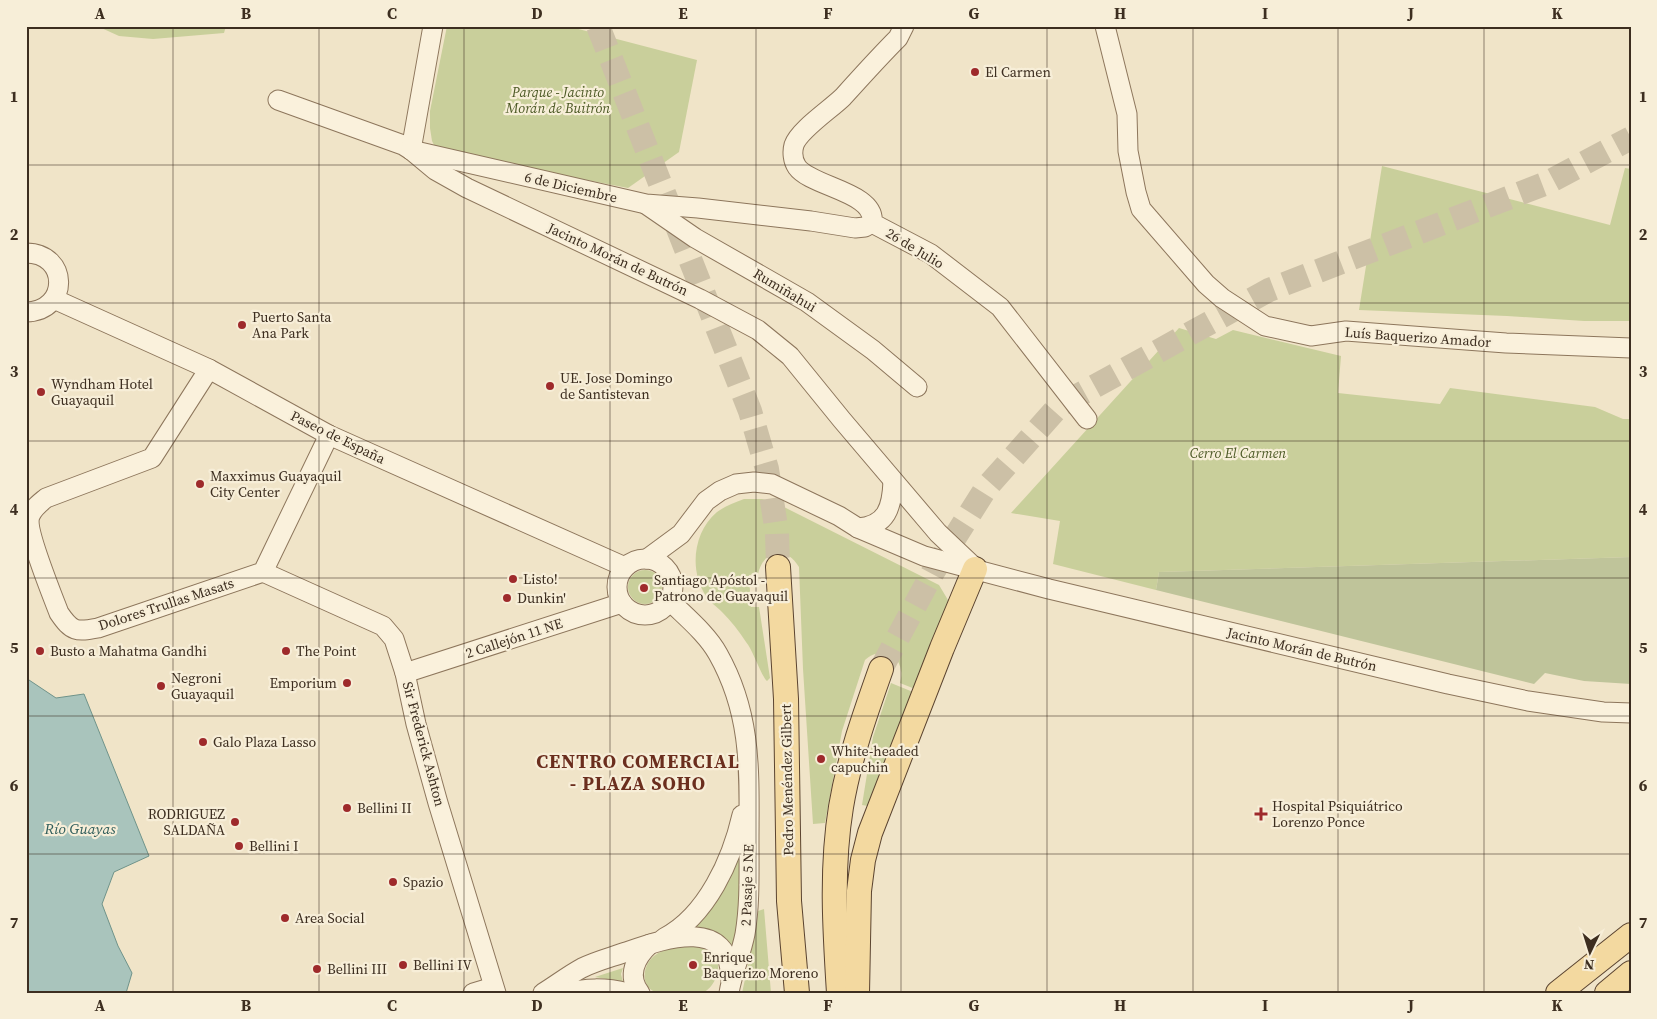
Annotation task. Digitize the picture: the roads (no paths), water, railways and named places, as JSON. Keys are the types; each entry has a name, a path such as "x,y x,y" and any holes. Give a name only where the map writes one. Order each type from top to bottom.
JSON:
{"main road":[{"name":"Pedro Menéndez Gilbert","path":"778,567 786,700 789,901 797,993"},
{"path":"857,993 859,891 863,860 870,833 942,648 976,569"},
{"path":"839,993 835,892 841,808 850,762 862,722 882,669"},
{"path":"1558,993 1631,935"},
{"path":"1607,993 1631,973"}],"street":[{"path":"411,150 433,26"},
{"name":"26 de Julio","path":"904,26 898,38 866,72 841,98 804,131 794,144 795,165 803,175 856,198 868,208 873,216 872,223 931,254 1000,307 1087,419"},
{"name":"Luís Baquerizo Amador","path":"1105,26 1127,114 1128,151 1141,209 1206,284 1222,298 1265,326 1311,336 1346,331 1506,343 1631,348"},
{"name":"6 de Diciembre","path":"278,100 403,145 411,150 646,204 698,208 855,228 865,227 872,223"},
{"name":"Jacinto Morán de Butrón","path":"411,150 435,170 467,188 700,299 758,330 790,356 938,533 976,569"},
{"name":"Rumiñahui","path":"646,204 695,238 807,302 873,350 918,386"},
{"path":"26,253 46,257 57,272 59,281 58,291 47,307 37,311 26,312"},
{"name":"Paseo de España","path":"54,299 209,368 329,435 625,567"},
{"name":"Dolores Trullas Masats","path":"209,368 152,458 46,498 29,517 30,532 59,613 67,625 80,631 98,628 262,572"},
{"path":"262,572 329,435"},
{"path":"858,528 876,524 883,518 891,502 893,481"},
{"name":"Jacinto Morán de Butrón","path":"647,559 681,534 706,501 720,491 736,484 754,482 772,484 839,516 858,528 924,556 1166,618 1510,698 1603,712 1631,713"},
{"path":"647,559 657,562 670,574 673,592 670,601 664,608 656,613 647,615 637,614 622,604 619,596 618,581 625,567 632,562 647,559"},
{"name":"Sir Frederick Ashton","path":"262,572 383,626 394,639 405,673 416,724 494,990"},
{"name":"2 Pasaje 5 NE","path":"670,601 718,652 732,682 742,714 749,774 747,920 742,950 727,989"},
{"name":"2 Callejón 11 NE","path":"405,673 622,604"},
{"name":"2 Pasaje 5 NE","path":"654,943 670,935 687,921 700,908 712,889 738,832 749,774"},
{"path":"544,993 583,968 654,943 689,936 698,937 722,948 730,963 727,989"},
{"path":"640,993 633,979 634,968 639,955 654,943"},
{"path":"563,993 587,988 607,988 628,993"},
{"path":"473,993 494,990"}],"water":[{"name":"Río Guayas","path":"26,678 56,698 84,694 149,856 114,872 102,904 118,946 132,973 126,993 26,993"}],"tunnel":[{"path":"598,26 750,411 767,469 777,533 778,567"},
{"path":"881,669 933,572 986,488 1059,406 1269,290 1547,183 1631,138"}],"place":[{"name":"El Carmen","path":"975,72"},
{"name":"Puerto Santa Ana Park","path":"242,325"},
{"name":"UE. Jose Domingo de Santistevan","path":"550,386"},
{"name":"Wyndham Hotel Guayaquil","path":"41,392"},
{"name":"Maxximus Guayaquil City Center","path":"200,484"},
{"name":"Listo!","path":"513,579"},
{"name":"Santiago Apóstol - Patrono de Guayaquil","path":"644,588"},
{"name":"Dunkin'","path":"507,598"},
{"name":"Busto a Mahatma Gandhi","path":"40,651"},
{"name":"The Point","path":"286,651"},
{"name":"Emporium","path":"347,683"},
{"name":"Negroni Guayaquil","path":"161,686"},
{"name":"Galo Plaza Lasso","path":"203,742"},
{"name":"White-headed capuchin","path":"821,759"},
{"name":"Bellini II","path":"347,808"},
{"name":"Hospital Psiquiátrico Lorenzo Ponce","path":"1261,814"},
{"name":"RODRIGUEZ SALDAÑA","path":"235,822"},
{"name":"Bellini I","path":"239,846"},
{"name":"Spazio","path":"393,882"},
{"name":"Area Social","path":"285,918"},
{"name":"Bellini IV","path":"403,965"},
{"name":"Enrique Baquerizo Moreno","path":"693,965"},
{"name":"Bellini III","path":"317,969"}],"district":[{"name":"CENTRO COMERCIAL - PLAZA SOHO","path":"638,772"}],"park label":[{"name":"Parque - Jacinto Morán de Buitrón","path":"558,100"},
{"name":"Cerro El Carmen","path":"1238,453"}]}
